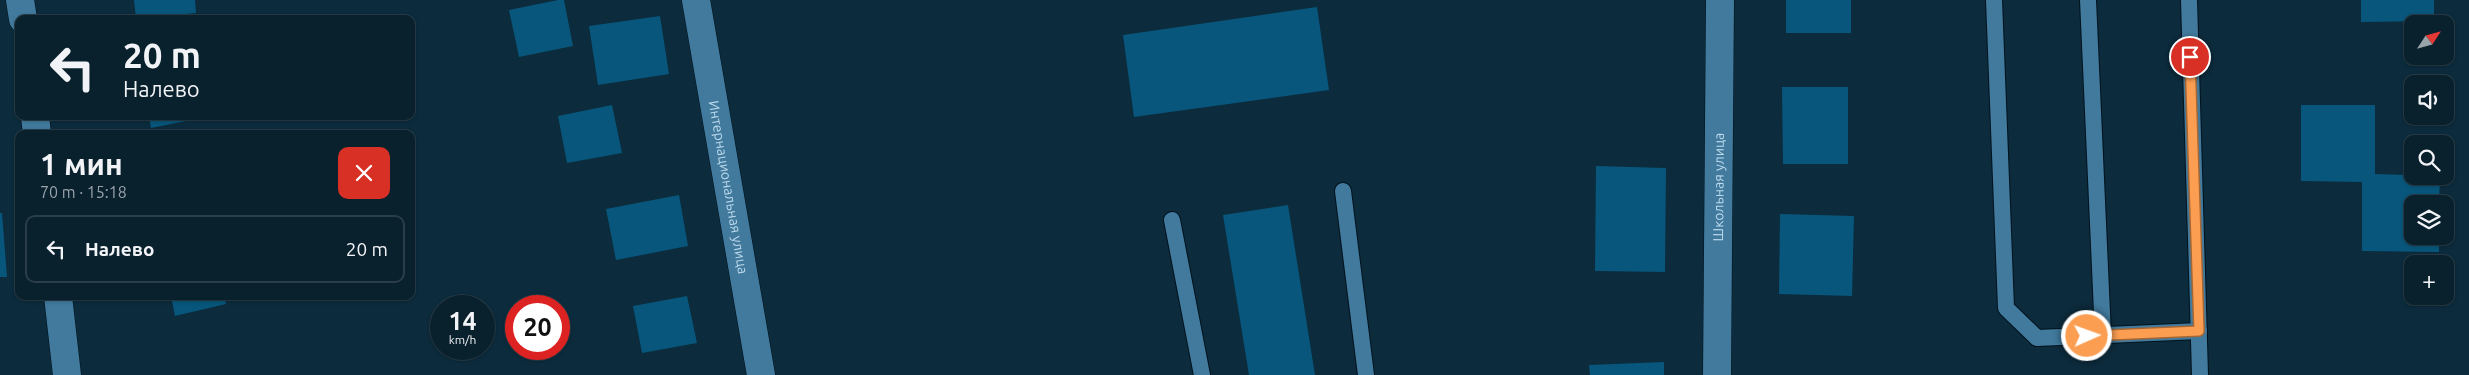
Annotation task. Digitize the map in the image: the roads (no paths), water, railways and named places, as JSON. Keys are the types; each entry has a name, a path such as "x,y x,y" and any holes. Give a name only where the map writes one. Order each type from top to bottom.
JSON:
{"street":[{"path":"20,0 22,15"},
{"name":"Интернациональная улица","path":"696,0 761,375"},
{"name":"Школьная улица","path":"1717,375 1720,0"},
{"path":"58,300 67,375"}],"lane":[{"path":"1994,0 2006,308 2037,338 2199,331"},
{"path":"2088,0 2103,335"},
{"path":"2189,0 2200,375"},
{"path":"1342,192 1366,375"},
{"path":"1172,220 1202,375"}]}
